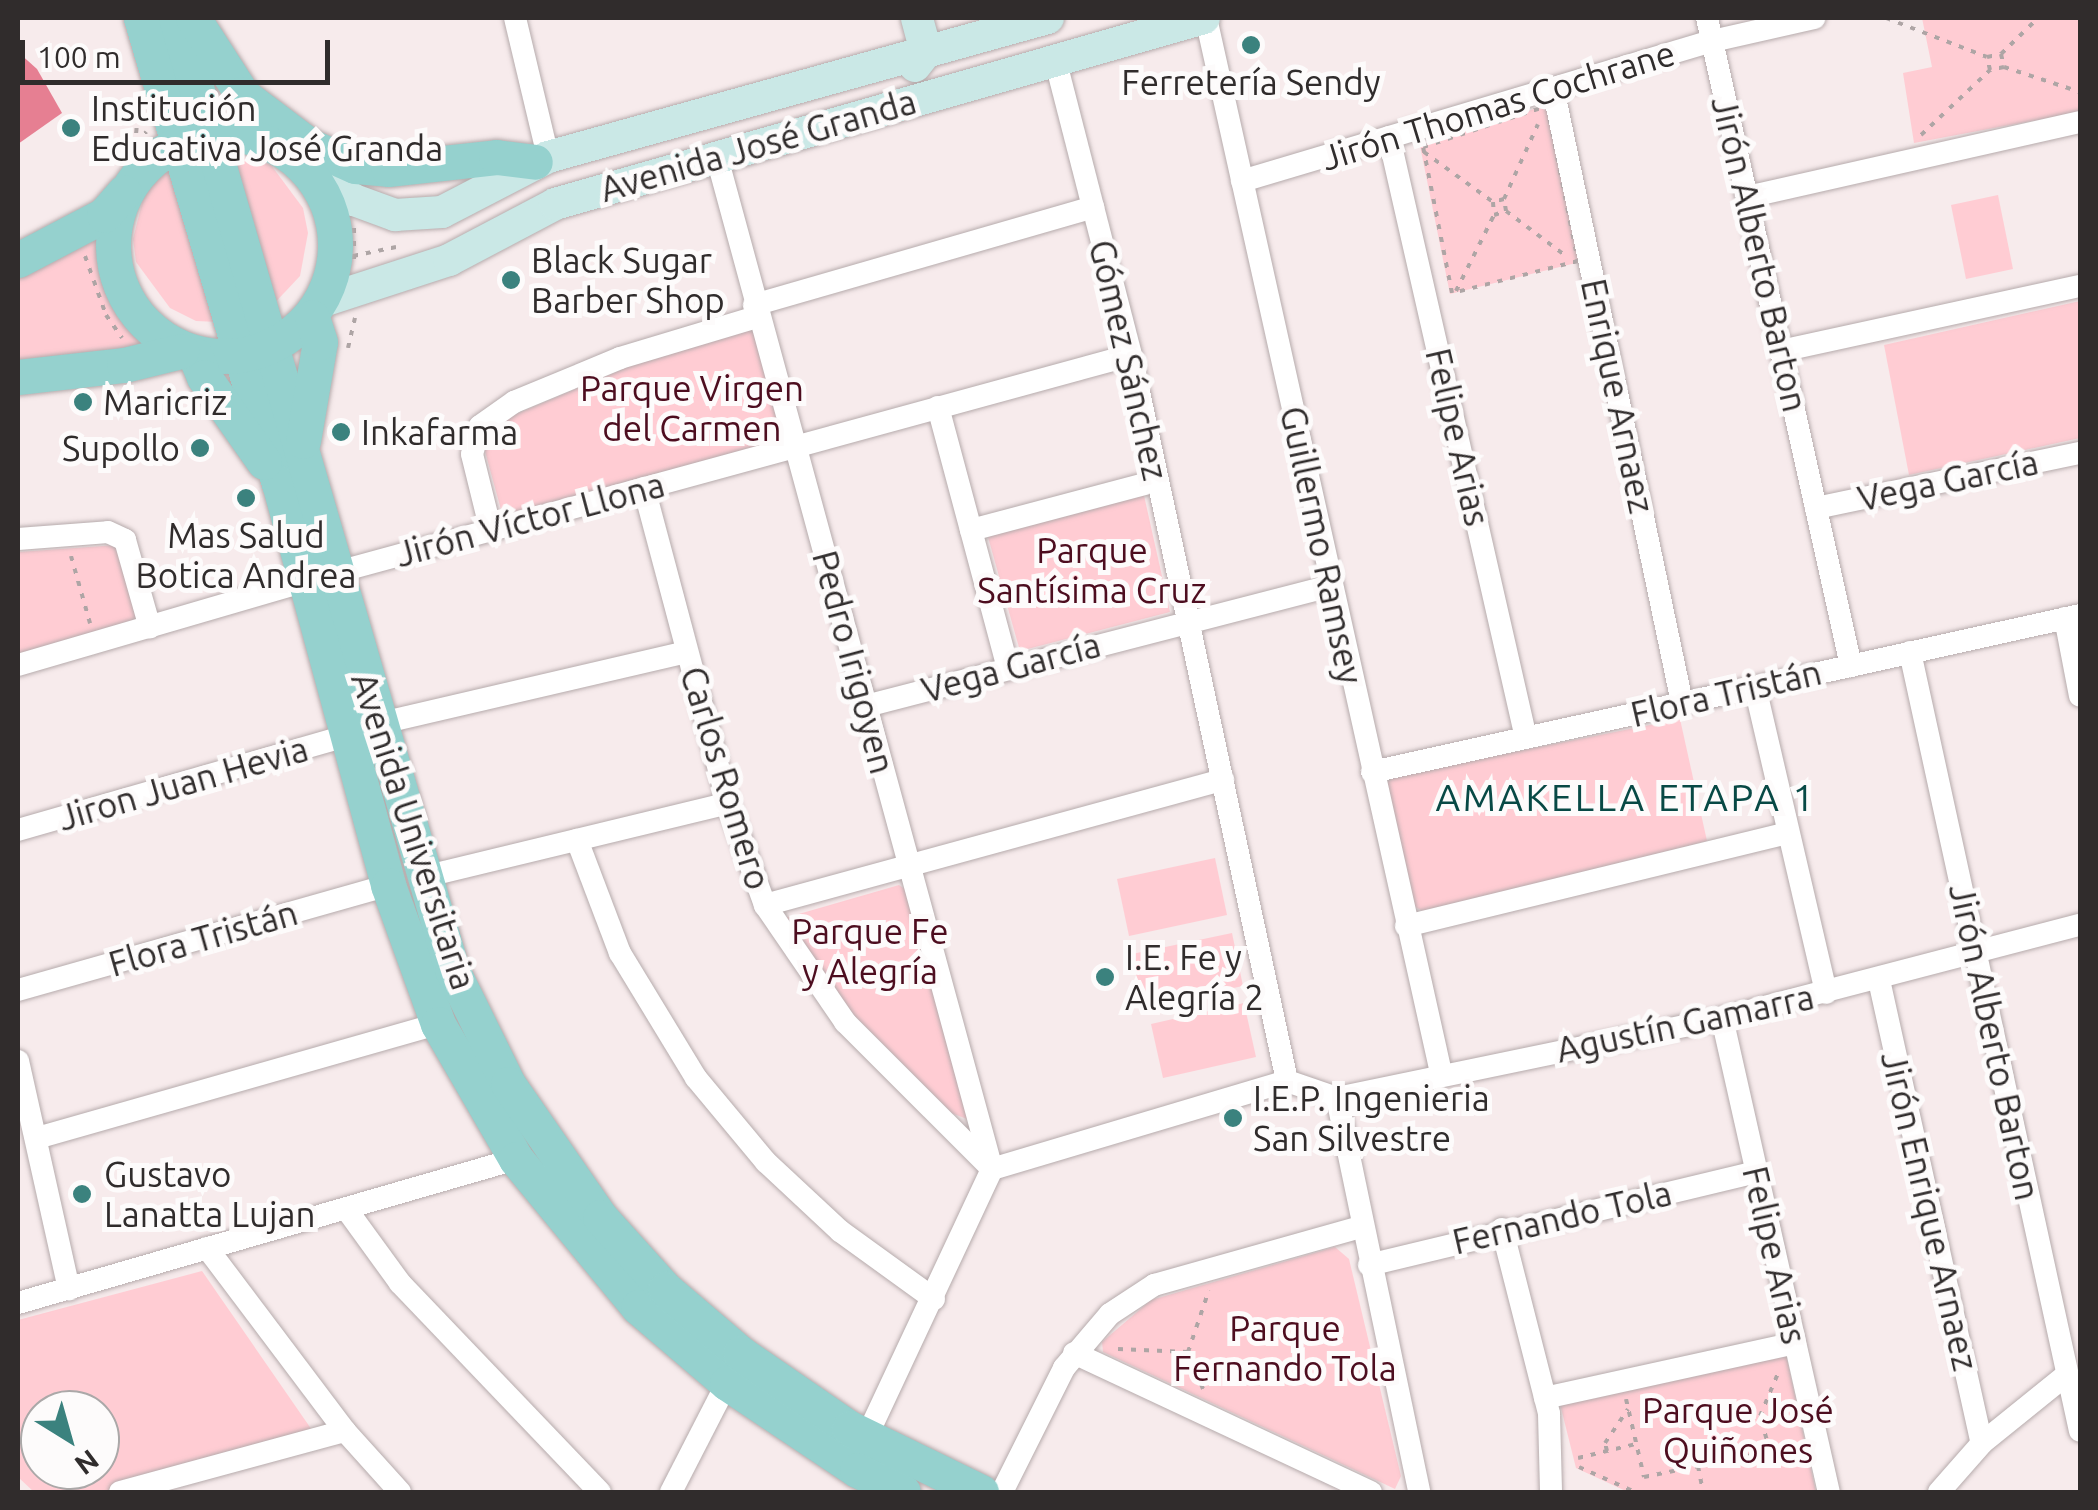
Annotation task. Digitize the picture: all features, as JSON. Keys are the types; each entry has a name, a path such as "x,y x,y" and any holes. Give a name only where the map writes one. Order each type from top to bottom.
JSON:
{"main road":[{"name":"Avenida Universitaria","path":"176,18 193,137"},
{"path":"193,18 241,94 315,184 330,231 318,309 320,342 302,452"},
{"path":"881,108 926,52 917,18"},
{"name":"Avenida José Granda","path":"290,156 354,200 416,216 468,200 542,159 1048,18"},
{"name":"Avenida José Granda","path":"318,309 449,260 555,204 716,154 1205,18"},
{"name":"Avenida Universitaria","path":"144,29 193,137 256,351 279,482 320,577"},
{"path":"144,29 150,125 129,169 114,235 122,282 144,318 188,353 279,482"},
{"path":"241,94 310,146 354,166 388,169 496,157 542,159"},
{"path":"18,260 77,231 129,169 193,137 258,138 290,156"},
{"path":"18,377 188,353 256,351 318,309"},
{"name":"Avenida Universitaria","path":"256,351 302,452 320,577 363,730 423,877 452,970 508,1084 600,1218 665,1289 740,1352 856,1467 981,1492"},
{"name":"Avenida Universitaria","path":"363,730 388,885 438,1024 516,1159 638,1307 728,1384 856,1467 904,1492"}],"street":[{"path":"514,18 542,159"},
{"name":"Guillermo Ramsey","path":"1205,18 1442,1073"},
{"name":"Jirón Thomas Cochrane","path":"1242,181 1389,137 1550,97 1710,29 1814,18"},
{"name":"Jirón Alberto Barton","path":"1710,29 1852,666"},
{"name":"Gómez Sánchez","path":"1055,59 1131,355 1288,1081"},
{"name":"Enrique Arnaez","path":"1550,97 1682,703"},
{"path":"1747,198 2080,122"},
{"name":"Felipe Arias","path":"1389,137 1526,738"},
{"name":"Pedro Irigoyen","path":"716,154 992,1169"},
{"path":"491,531 472,454 480,426 514,402 620,358 756,311 1093,207"},
{"path":"1782,351 2080,286"},
{"name":"Jirón Víctor Llona","path":"18,665 320,577 1131,355"},
{"path":"938,408 1008,668"},
{"name":"Vega García","path":"1816,508 2080,453"},
{"path":"972,530 1145,484"},
{"name":"Carlos Romero","path":"644,488 728,803 765,906 845,1022 992,1169"},
{"path":"18,539 108,532 124,540 150,628"},
{"name":"Vega García","path":"866,706 1186,620 1332,586"},
{"path":"2073,616 2080,696"},
{"name":"Flora Tristán","path":"1372,772 2073,616"},
{"name":"Jiron Juan Hevia","path":"18,830 363,730 687,652"},
{"name":"Jirón Alberto Barton","path":"1910,652 1978,956 2064,1376 2080,1431"},
{"path":"1755,687 1826,993"},
{"path":"765,906 1223,780"},
{"path":"423,877 728,803"},
{"path":"1406,926 1788,833"},
{"path":"577,840 620,953 696,1078 766,1162 840,1232 934,1299"},
{"name":"Flora Tristán","path":"18,990 388,885"},
{"name":"Agustín Gamarra","path":"1336,1098 1722,1018 1978,956 2080,925"},
{"name":"Jirón Enrique Arnaez","path":"1878,980 1982,1443"},
{"name":"Felipe Arias","path":"1722,1018 1829,1492"},
{"path":"37,1138 438,1024"},
{"path":"18,1061 69,1289"},
{"path":"856,1467 992,1169 1288,1081 1336,1098 1419,1492"},
{"path":"18,1303 516,1159"},
{"name":"Fernando Tola","path":"1370,1265 1502,1229 1756,1172"},
{"path":"347,1210 400,1283 600,1492"},
{"path":"1002,1492 1074,1353 1110,1314 1154,1286 1362,1227"},
{"path":"1502,1229 1545,1398 1551,1492"},
{"path":"207,1248 344,1431 400,1492"},
{"path":"1545,1398 1795,1343"},
{"path":"1074,1353 1371,1492"},
{"path":"1939,1492 1982,1443 2064,1376"},
{"path":"672,1492 728,1384"},
{"path":"120,1492 344,1431"}],"path":[{"path":"1886,18 1987,57 2001,54 2038,18"},
{"path":"2001,54 2004,67"},
{"path":"1987,57 1990,70"},
{"path":"1915,141 1990,70 2004,67 2080,92"},
{"path":"1423,152 1550,97"},
{"path":"1550,97 1504,199 1506,211 1574,262"},
{"path":"1550,97 1574,262"},
{"path":"1423,152 1493,202"},
{"path":"1423,152 1456,292"},
{"path":"1493,202 1504,199"},
{"path":"1456,292 1494,215 1493,202"},
{"path":"1494,215 1506,211"},
{"path":"77,231 106,315 144,361"},
{"path":"1456,292 1574,262"},
{"path":"341,366 355,330"},
{"path":"70,551 93,632"},
{"path":"1206,1397 1188,1352 1211,1285"},
{"path":"1103,1348 1188,1352"},
{"path":"1770,1451 1760,1416 1782,1364"},
{"path":"1626,1398 1644,1478 1801,1445"},
{"path":"1607,1451 1604,1443 1628,1409"},
{"path":"1578,1458 1636,1444"},
{"path":"1698,1466 1704,1492"},
{"path":"1579,1467 1635,1492"}],"green space":[{"path":"1922,18 2080,18 2080,112 1914,143 1903,73 1932,67"},
{"path":"1549,104 1580,262 1450,294 1420,146"},
{"path":"225,152 271,165 303,208 308,233 300,276 269,309"},
{"path":"172,164 218,322 196,321 170,308 136,262 133,239 144,195 154,176"},
{"path":"1998,195 2013,269 1966,279 1951,205"},
{"path":"98,235 118,294 160,348 18,368 18,268"},
{"path":"2080,301 2080,438 1909,475 1884,345"},
{"name":"Parque Virgen del Carmen","path":"752,326 784,443 505,524 481,437 490,425 635,364"},
{"name":"Parque Santísima Cruz","path":"1143,491 1170,612 1020,651 988,537"},
{"path":"117,545 138,621 18,655 18,552"},
{"path":"1680,719 1707,841 1427,913 1415,907 1386,783 1394,776"},
{"path":"1215,858 1227,915 1129,936 1117,879"},
{"name":"Parque Fe y Alegría","path":"899,885 906,890 970,1120 948,1112 867,1036 785,918"},
{"path":"1232,933 1243,986 1142,1007 1132,954"},
{"path":"1244,1003 1256,1057 1163,1078 1151,1024"},
{"name":"Parque Fernando Tola","path":"1335,1247 1349,1259 1401,1476 1395,1489 1103,1352 1102,1342 1151,1300"},
{"path":"202,1271 314,1433 120,1487 120,1390 20,1390 18,1477 18,1320"},
{"name":"Parque José Quiñones","path":"1786,1355 1816,1492 1628,1492 1576,1468 1560,1404"},
{"path":"32,1490 108,1490 101,1492"}],"shaded area":[{"path":"18,52 37,69 62,113 18,144"}],"place":[{"name":"Ferretería Sendy","path":"1251,45"},
{"name":"Institución Educativa José Granda","path":"71,128"},
{"name":"Black Sugar Barber Shop","path":"511,280"},
{"name":"Maricriz","path":"83,402"},
{"name":"Inkafarma","path":"341,432"},
{"name":"Supollo","path":"200,448"},
{"name":"Mas Salud Botica Andrea","path":"246,498"},
{"name":"I.E. Fe y Alegría 2","path":"1105,977"},
{"name":"I.E.P. Ingenieria San Silvestre","path":"1233,1118"},
{"name":"Gustavo Lanatta Lujan","path":"82,1194"}],"district":[{"name":"AMAKELLA ETAPA 1","path":"1626,798"}]}
